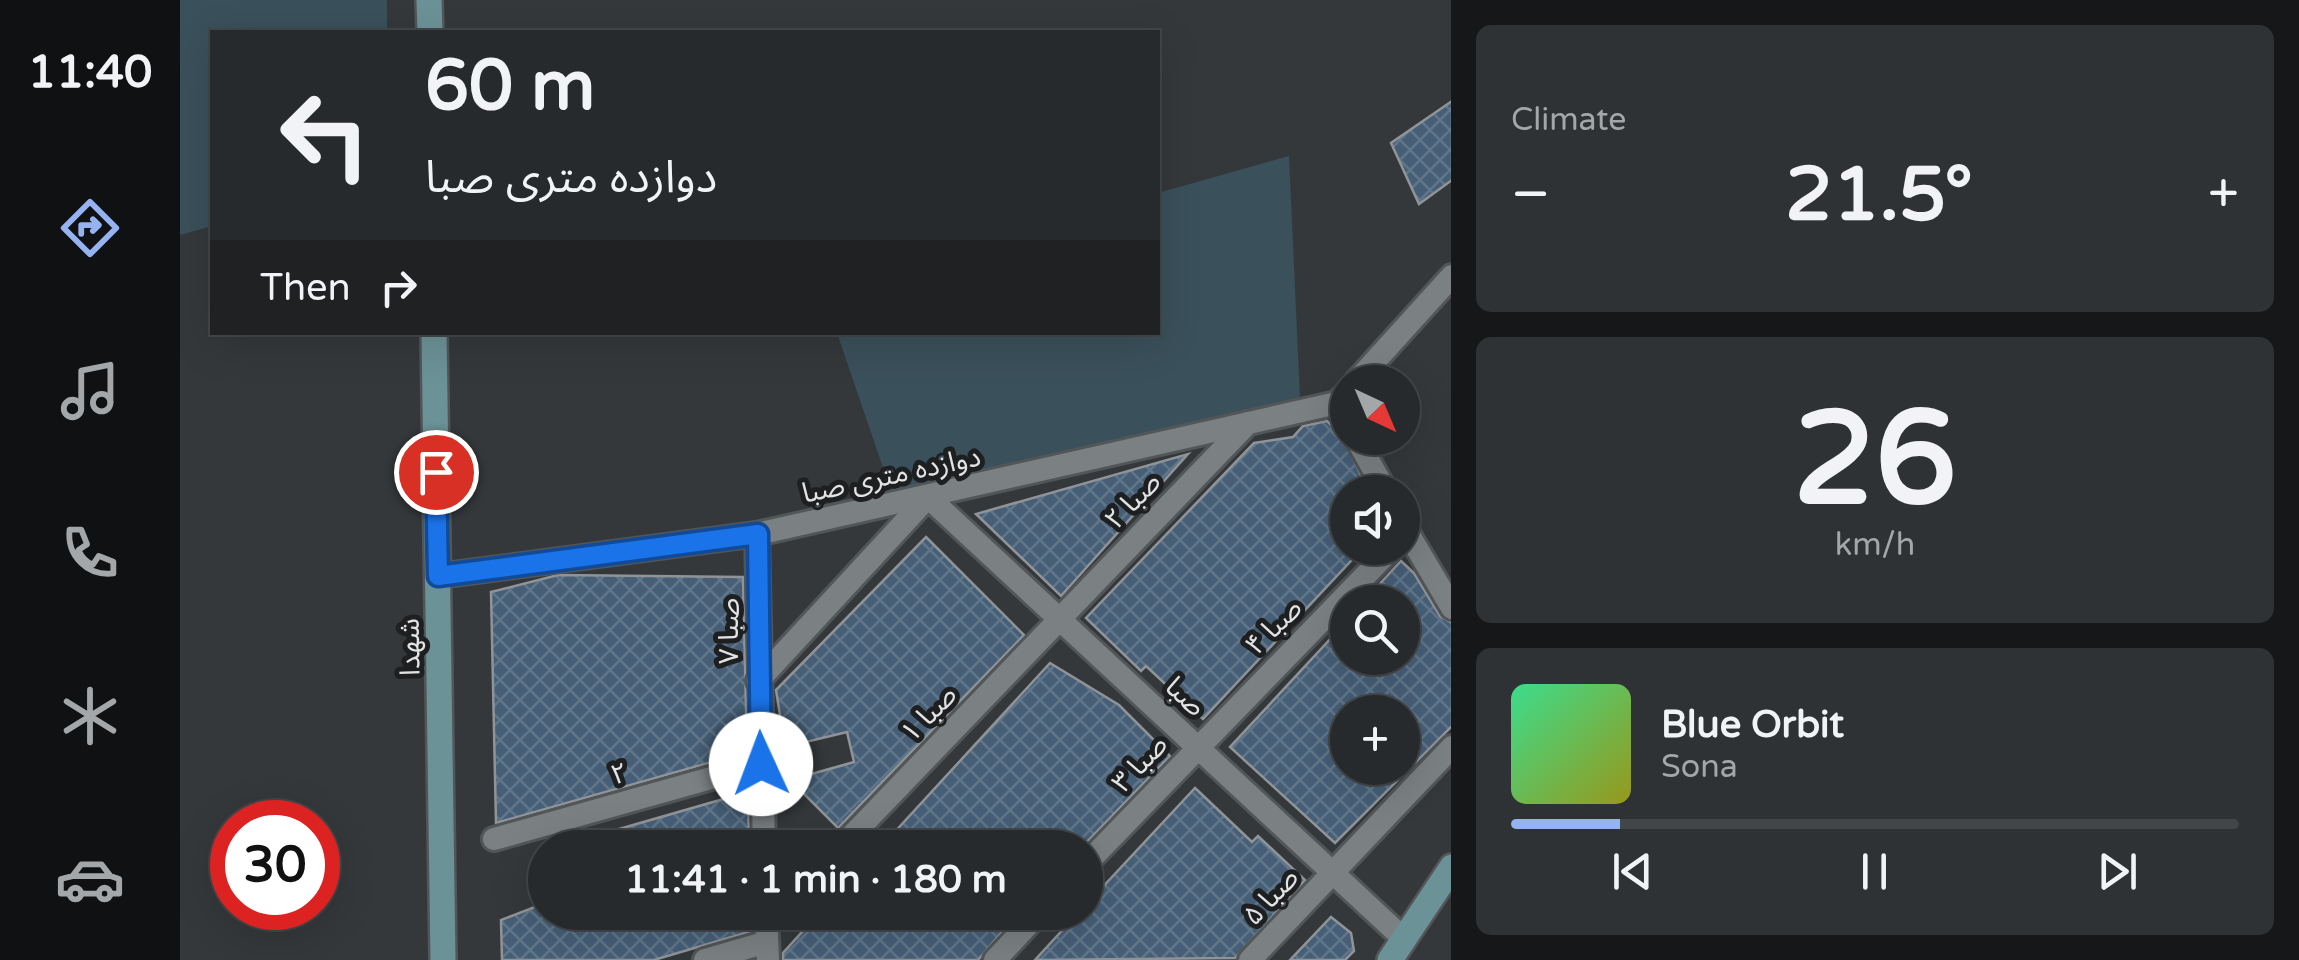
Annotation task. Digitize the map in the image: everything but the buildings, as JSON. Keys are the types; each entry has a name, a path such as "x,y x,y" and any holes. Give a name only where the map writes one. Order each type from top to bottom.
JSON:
{"main road":[{"path":"430,0 430,30"},
{"name":"شهدا","path":"434,335 443,960"},
{"path":"1397,950 1451,869"}],"street":[{"path":"1371,365 1451,277"},
{"name":"دوازده متری صبا","path":"438,576 758,534 1248,423 1330,408"},
{"name":"صبا ۲","path":"1059,619 1248,423"},
{"path":"758,681 928,498"},
{"name":"صبا","path":"928,498 1332,873 1397,950"},
{"name":"صبا ۷","path":"758,534 763,830"},
{"path":"1420,562 1451,607"},
{"name":"صبا ۴","path":"1196,746 1372,565"},
{"name":"صبا ۱","path":"857,830 1059,619"},
{"name":"صبا ۳","path":"1103,846 1196,746"},
{"name":"صبا ۵","path":"1250,960 1451,747"},
{"name":"۲","path":"494,839 761,764"},
{"path":"704,960 769,930"},
{"path":"996,960 1024,930"}],"shaded area":[{"path":"180,0 387,0 387,30 210,30 210,227 180,235"},
{"path":"1289,156 1300,398 892,494 838,335 1160,335 1160,192"}],"route":[{"path":"436,472 438,576 758,534 761,764"}]}
